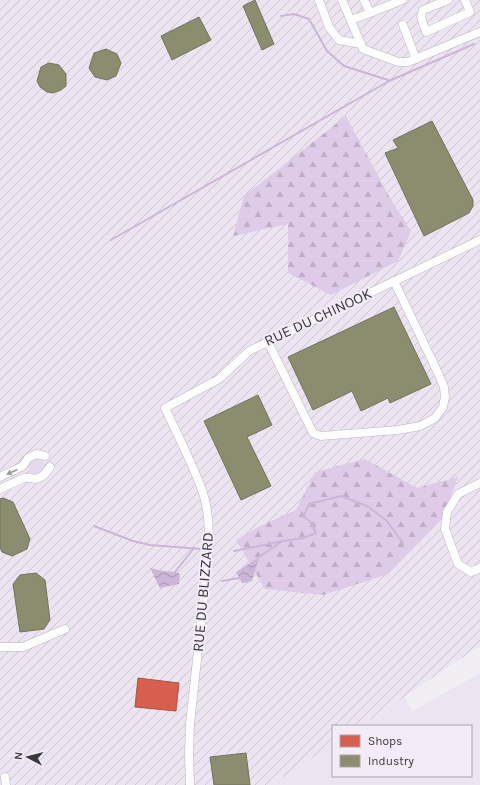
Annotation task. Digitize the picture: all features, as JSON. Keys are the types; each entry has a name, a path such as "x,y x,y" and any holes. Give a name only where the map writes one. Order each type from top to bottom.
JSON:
{"street":[{"path":"319,0 329,27 339,40 361,44"},
{"path":"342,0 363,49 398,62 408,62 480,32"},
{"path":"364,0 370,13"},
{"path":"351,20 402,0"},
{"path":"448,0 423,10 421,17 426,32 470,12 465,0"},
{"path":"403,25 416,59"},
{"name":"RUE DU CHINOOK","path":"165,408 219,380 249,351 480,240"},
{"path":"268,342 313,432 320,436 398,430 420,426 435,418 443,407 445,397 444,387 394,281"},
{"name":"RUE DU BLIZZARD","path":"165,408 204,495 209,524 209,549 190,724 190,785"},
{"path":"0,477 23,466 28,458 36,454 45,456"},
{"path":"0,489 24,478 28,477 37,479 44,476 50,467"},
{"path":"480,483 458,494 448,512 445,529 458,564 471,572 480,568"},
{"path":"0,647 23,647 65,629"},
{"path":"183,785 190,785"}],"shaded area":[{"path":"0,0 480,0 480,646 362,725 332,725 332,745 271,785 0,785"},
{"path":"36,459 42,461 44,467 42,473 36,475 30,473 28,467 30,461"},
{"path":"480,673 480,785 270,785 332,745 332,777 472,777 472,725 361,725 404,696 413,711"}],"green space":[{"path":"346,116 390,198 411,231 398,261 331,295 288,273 288,224 233,236 244,196"},
{"path":"365,459 417,488 458,477 443,518 388,574 323,595 265,589 236,540 260,526 296,510 315,472"}],"water":[{"path":"259,557 252,581 242,583 236,572"},
{"path":"150,568 180,574 179,584 160,588"}],"building: Shops":[{"path":"138,678 179,683 176,711 135,707"}],"building: Industry":[{"path":"255,0 274,44 262,50 243,6"},
{"path":"199,17 211,40 172,60 161,36"},
{"path":"106,49 117,54 121,63 116,76 107,80 95,77 89,68 94,53"},
{"path":"49,63 59,65 66,74 66,86 53,93 47,92 40,87 37,81 41,67"},
{"path":"432,121 473,200 473,206 469,213 424,236 385,153 398,148 393,140"},
{"path":"394,307 431,384 390,403 388,398 361,411 352,391 313,410 288,357"},
{"path":"258,395 272,425 247,437 271,486 241,500 204,421"},
{"path":"3,498 13,502 30,539 27,549 12,556 2,552 0,547 0,499"},
{"path":"36,573 45,580 50,620 44,629 20,632 13,584 20,575"},
{"path":"246,753 250,785 214,785 210,757"}],"waterway":[{"path":"281,16 294,14 309,19 327,51 344,66 388,80"},
{"path":"111,240 389,81 474,44"},
{"path":"234,551 303,538 316,533 310,521 303,517 309,504 341,496 367,506 386,520 403,543"},
{"path":"94,526 133,541 150,545 201,549"},
{"path":"259,557 281,542"},
{"path":"175,572 194,548"},
{"path":"222,581 239,578"}]}
